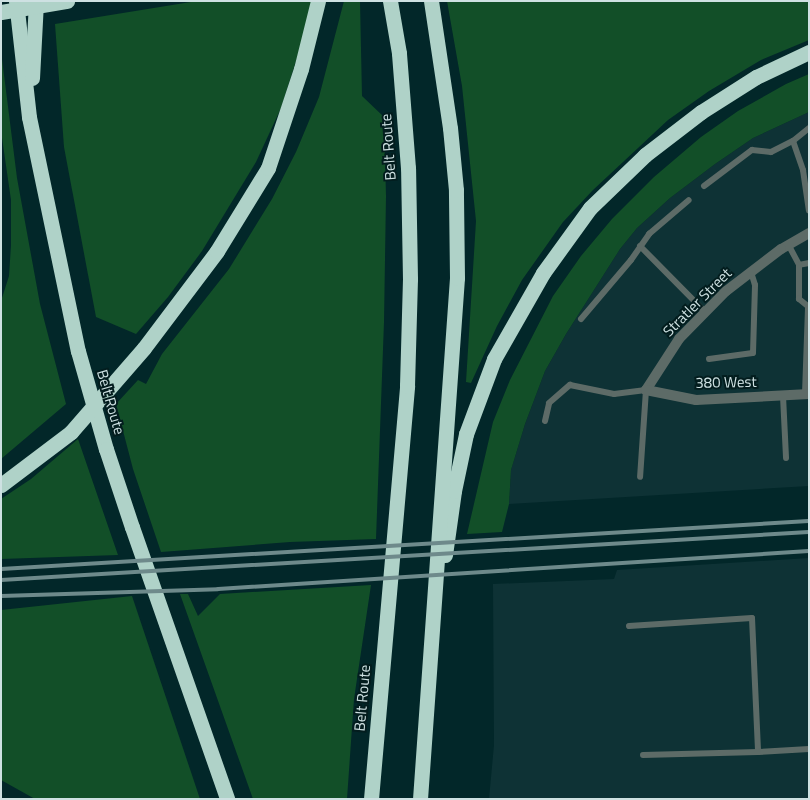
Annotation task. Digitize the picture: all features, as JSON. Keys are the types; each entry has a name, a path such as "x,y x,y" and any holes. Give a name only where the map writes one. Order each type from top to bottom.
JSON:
{"highway":[{"name":"Belt Route","path":"16,1 29,117 63,286 106,449 228,799"},
{"path":"29,117 36,1"},
{"path":"1,12 67,1"},
{"path":"1,485 71,432 144,348 217,251 268,168 301,69 318,1"},
{"name":"Belt Route","path":"371,799 406,386 410,279 408,168 399,53 390,1"},
{"path":"420,799 440,493 457,278 456,190 450,128 431,1"},
{"path":"427,685 454,490 466,434 494,359 543,273 590,208 645,155 701,112 756,77 809,52"}],"street":[{"name":"Stratler Street","path":"646,390 679,339 726,291 788,244 809,233"},
{"name":"380 West","path":"646,390 696,400 807,394"}],"lane":[{"path":"704,186 752,150 771,152 793,141 809,128"},
{"path":"793,141 803,170 809,211"},
{"path":"581,320 649,234 689,200"},
{"path":"788,244 799,265 799,299 808,307 807,394"},
{"path":"640,246 705,312"},
{"path":"799,265 809,263"},
{"path":"709,359 753,353 755,285 751,272"},
{"path":"544,420 549,403 570,385 614,394 646,390 640,477"},
{"path":"783,396 786,458"},
{"path":"629,626 752,618 758,752"},
{"path":"643,755 809,750"}],"shaded area":[{"path":"809,112 809,486 509,504 511,470 525,424 545,371 620,249 637,228 670,198 715,164 753,138"},
{"path":"809,558 809,799 489,799 494,745 493,584 614,579 617,570"}],"green space":[{"path":"197,1 313,1 310,17 281,108 256,162 202,251 168,297 136,334 96,317 64,147 55,24"},
{"path":"344,1 360,1 362,96 384,117 386,196 384,322 376,539 290,542 161,552 133,469 116,404 138,380 146,384 162,354 229,269 272,199 296,152 319,97"},
{"path":"447,1 809,1 809,40 761,60 709,91 668,120 593,190 563,222 522,280 497,326 471,383 466,382 476,221 462,86"},
{"path":"1,51 17,178 40,304 66,404 1,459 1,301 9,276 11,200 1,131"},
{"path":"809,74 809,112 753,138 715,164 670,198 637,228 620,249 545,371 525,424 511,470 509,504 502,532 467,534 493,422 510,380 553,296 581,256 612,219 654,177 701,137 738,111 786,84"},
{"path":"78,439 118,555 1,559 1,499 31,479"},
{"path":"371,585 354,699 347,799 253,799 180,594 188,594 198,616 220,594"},
{"path":"132,596 200,799 35,799 1,780 1,610"}],"railway":[{"path":"1,569 809,521"},
{"path":"1,580 809,532"},
{"path":"1,596 218,589 809,551"}]}
